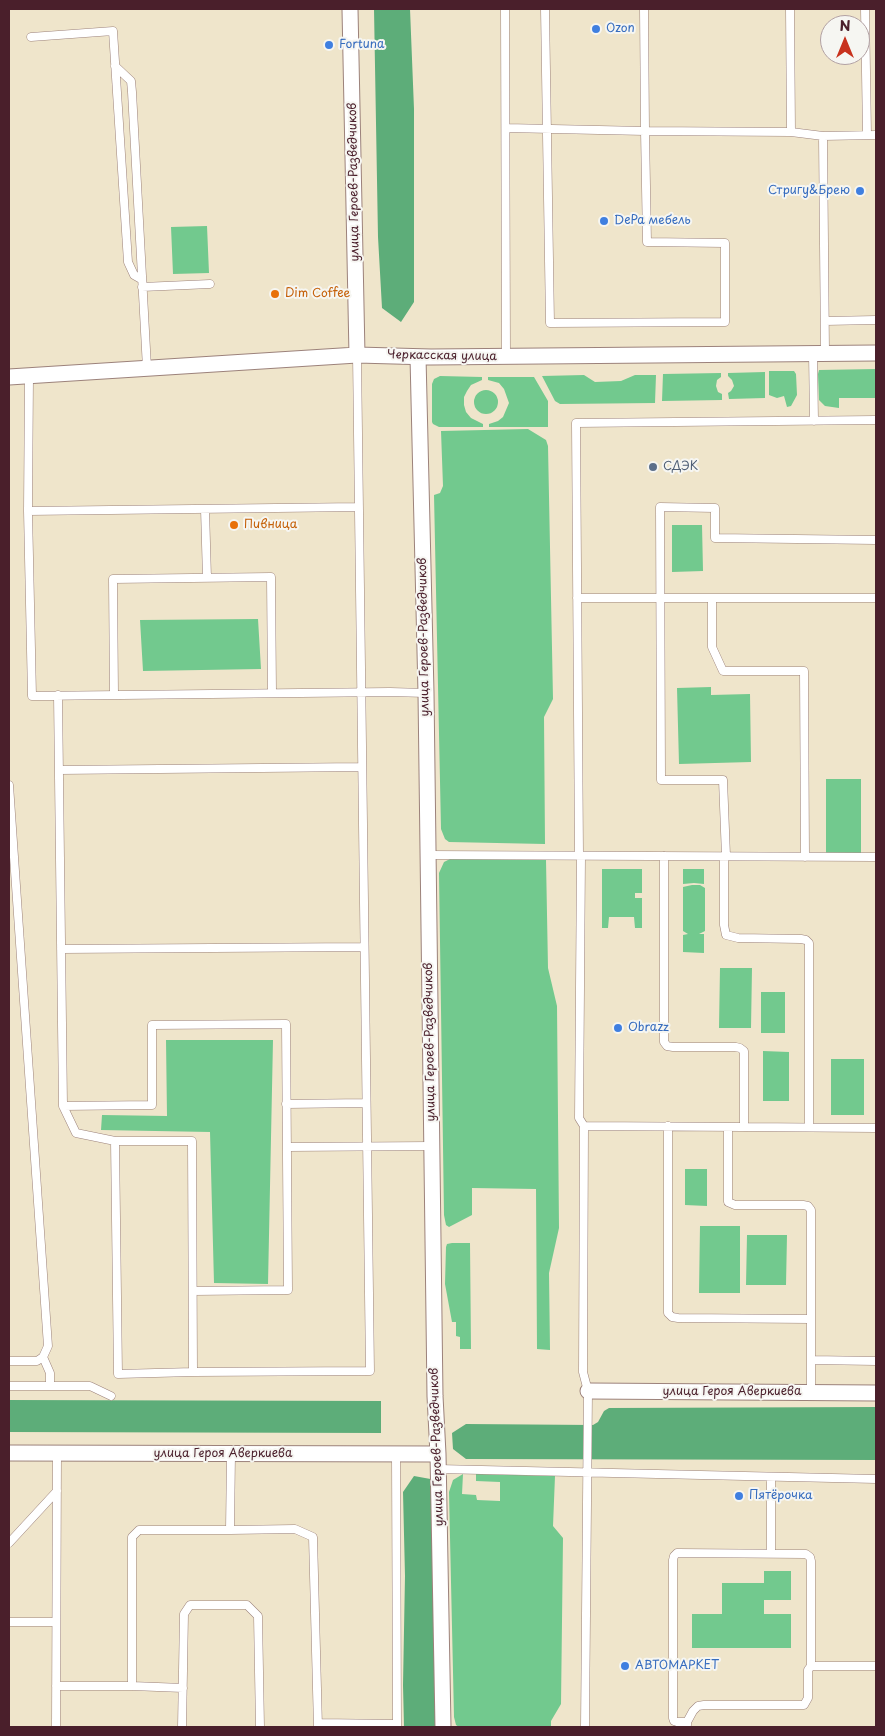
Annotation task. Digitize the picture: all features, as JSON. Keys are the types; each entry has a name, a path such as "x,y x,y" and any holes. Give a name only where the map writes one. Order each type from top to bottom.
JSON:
{"street":[{"name":"улица Героев-Разведчиков","path":"350,9 358,355"},
{"name":"Черкасская улица","path":"9,377 358,355 418,357 876,352"},
{"name":"улица Героев-Разведчиков","path":"418,357 426,693 435,1396 443,1727"},
{"name":"улица Героя Аверкиева","path":"588,1391 876,1393"},
{"name":"улица Героя Аверкиева","path":"9,1453 396,1454 438,1462"}],"lane":[{"path":"505,9 506,356"},
{"path":"545,9 550,323 725,322 725,243 647,242 644,9"},
{"path":"790,9 791,132"},
{"path":"864,9 867,136"},
{"path":"31,37 113,31 128,262 134,275 142,283 210,284"},
{"path":"115,66 131,81 147,368"},
{"path":"506,128 791,132 824,136 876,135"},
{"path":"814,420 819,353 825,320 824,136"},
{"path":"120,147 135,146"},
{"path":"825,320 876,320"},
{"path":"115,1141 118,1374 370,1371 358,355"},
{"path":"29,376 28,511 32,696 426,693"},
{"path":"586,1727 588,1391 583,1372 584,1126 579,1118 580,856 576,423 876,420"},
{"path":"28,511 359,507"},
{"path":"809,1127 809,943 801,939 738,938 726,935 724,925 723,780 660,780 660,507 715,508 715,538 876,540"},
{"path":"205,509 208,578"},
{"path":"114,695 113,578 271,577 272,693"},
{"path":"577,598 876,598"},
{"path":"712,598 712,647 723,671 804,671 805,857"},
{"path":"58,695 63,1106 76,1133 115,1141 192,1141 193,1372"},
{"path":"59,770 362,767"},
{"path":"9,784 11,838 48,1346 43,1357 37,1361 9,1361"},
{"path":"428,855 876,857"},
{"path":"664,856 664,1042 667,1046 673,1047 736,1047 744,1051 744,1127"},
{"path":"61,949 364,947"},
{"path":"63,1106 152,1105 152,1026 286,1024 288,1290 192,1291"},
{"path":"286,1104 366,1103"},
{"path":"584,1126 876,1128"},
{"path":"668,1126 668,1313 672,1317 678,1318 811,1318"},
{"path":"728,1127 728,1202 735,1205 803,1205 808,1206 810,1210 811,1392"},
{"path":"287,1148 432,1146"},
{"path":"43,1357 50,1373 50,1386"},
{"path":"811,1360 876,1361"},
{"path":"9,1386 90,1386 111,1396"},
{"path":"56,1727 57,1453"},
{"path":"230,1530 231,1454"},
{"path":"132,1686 132,1536 139,1530 295,1529 313,1536 318,1725 397,1726 396,1454"},
{"path":"438,1462 588,1472 876,1479"},
{"path":"771,1477 771,1553"},
{"path":"9,1543 57,1491"},
{"path":"682,1553 771,1553 802,1553 810,1557 811,1666 808,1670 808,1698 804,1704 698,1706 687,1725 674,1721 674,1556 682,1553"},
{"path":"182,1727 184,1614 190,1604 246,1606 258,1616 260,1727"},
{"path":"9,1622 56,1622"},
{"path":"811,1666 876,1666"},
{"path":"56,1686 183,1688"}],"green space":[{"path":"374,9 410,9 414,109 414,302 401,322 382,308 378,237"},
{"path":"207,226 209,273 173,274 171,227"},
{"path":"876,369 876,398 839,398 839,408 825,406 819,400 819,370"},
{"path":"769,371 794,371 796,374 797,395 791,406 787,407 784,396 777,398 769,395"},
{"path":"765,372 765,398 729,399 728,393 734,386 728,373"},
{"path":"721,373 716,386 718,392 722,394 722,400 662,401 663,374"},
{"path":"584,375 595,382 621,381 635,375 656,375 655,403 560,404 555,401 542,376"},
{"path":"440,376 482,377 482,380 471,385 467,391 464,397 464,405 466,412 471,418 483,424 483,427 439,427 433,424 432,384 434,379"},
{"path":"488,377 534,377 548,401 548,427 489,427 489,424 503,417 509,403 504,389 499,383 488,380"},
{"path":"486,390 495,393 498,402 495,411 486,414 477,411 474,402 477,393"},
{"path":"528,429 546,440 548,446 553,699 544,717 545,844 449,842 445,839 441,829 434,495 440,493 443,486 441,431"},
{"path":"672,525 702,525 703,571 672,572"},
{"path":"258,619 261,669 143,671 140,620"},
{"path":"711,687 711,695 750,694 751,762 679,764 677,688"},
{"path":"826,779 861,779 861,853 826,853"},
{"path":"455,858 546,860 548,968 557,1006 559,1228 549,1273 550,1350 537,1349 536,1189 472,1188 472,1215 449,1227 446,1225 444,1215 439,873 444,862"},
{"path":"602,869 642,869 642,893 635,893 635,898 642,898 642,928 635,928 634,917 609,917 608,928 602,928"},
{"path":"683,869 704,869 704,884 683,884"},
{"path":"700,885 705,888 705,931 699,934 704,934 704,953 683,952 683,935 688,934 683,931 683,887"},
{"path":"720,968 752,968 751,1028 719,1028"},
{"path":"761,992 785,992 785,1033 761,1033"},
{"path":"166,1040 273,1040 268,1284 214,1283 210,1132 101,1130 102,1115 167,1116"},
{"path":"763,1051 789,1052 789,1101 763,1101"},
{"path":"831,1059 864,1059 864,1115 831,1115"},
{"path":"685,1169 707,1169 707,1206 685,1205"},
{"path":"700,1226 740,1226 740,1293 699,1293"},
{"path":"747,1235 787,1235 786,1285 746,1285"},
{"path":"470,1243 471,1349 460,1349 460,1337 456,1336 456,1322 452,1322 445,1284 446,1247 447,1244"},
{"path":"9,1400 381,1401 381,1433 9,1432"},
{"path":"876,1407 876,1460 466,1459 453,1449 452,1433 466,1424 593,1425 598,1422 604,1411 609,1408"},
{"path":"463,1474 462,1494 476,1495 477,1500 500,1501 500,1482 476,1481 476,1474 555,1476 553,1526 563,1538 561,1704 551,1721 551,1727 459,1727 456,1725 454,1717 449,1492 453,1480"},
{"path":"414,1476 436,1480 444,1727 404,1727 405,1576 403,1492"},
{"path":"764,1571 791,1571 791,1600 764,1600 764,1614 791,1614 791,1648 692,1648 692,1614 722,1614 722,1583 764,1583"}],"place":[{"name":"Ozon","path":"596,29"},
{"name":"Fortuna","path":"329,45"},
{"name":"Стригу&Брею","path":"860,191"},
{"name":"DePa мебель","path":"604,221"},
{"name":"Dim Coffee","path":"275,294"},
{"name":"СДЭК","path":"653,467"},
{"name":"Пивница","path":"234,525"},
{"name":"Obrazz","path":"618,1028"},
{"name":"Пятёрочка","path":"739,1496"},
{"name":"АВТОМАРКЕТ","path":"625,1666"}]}
